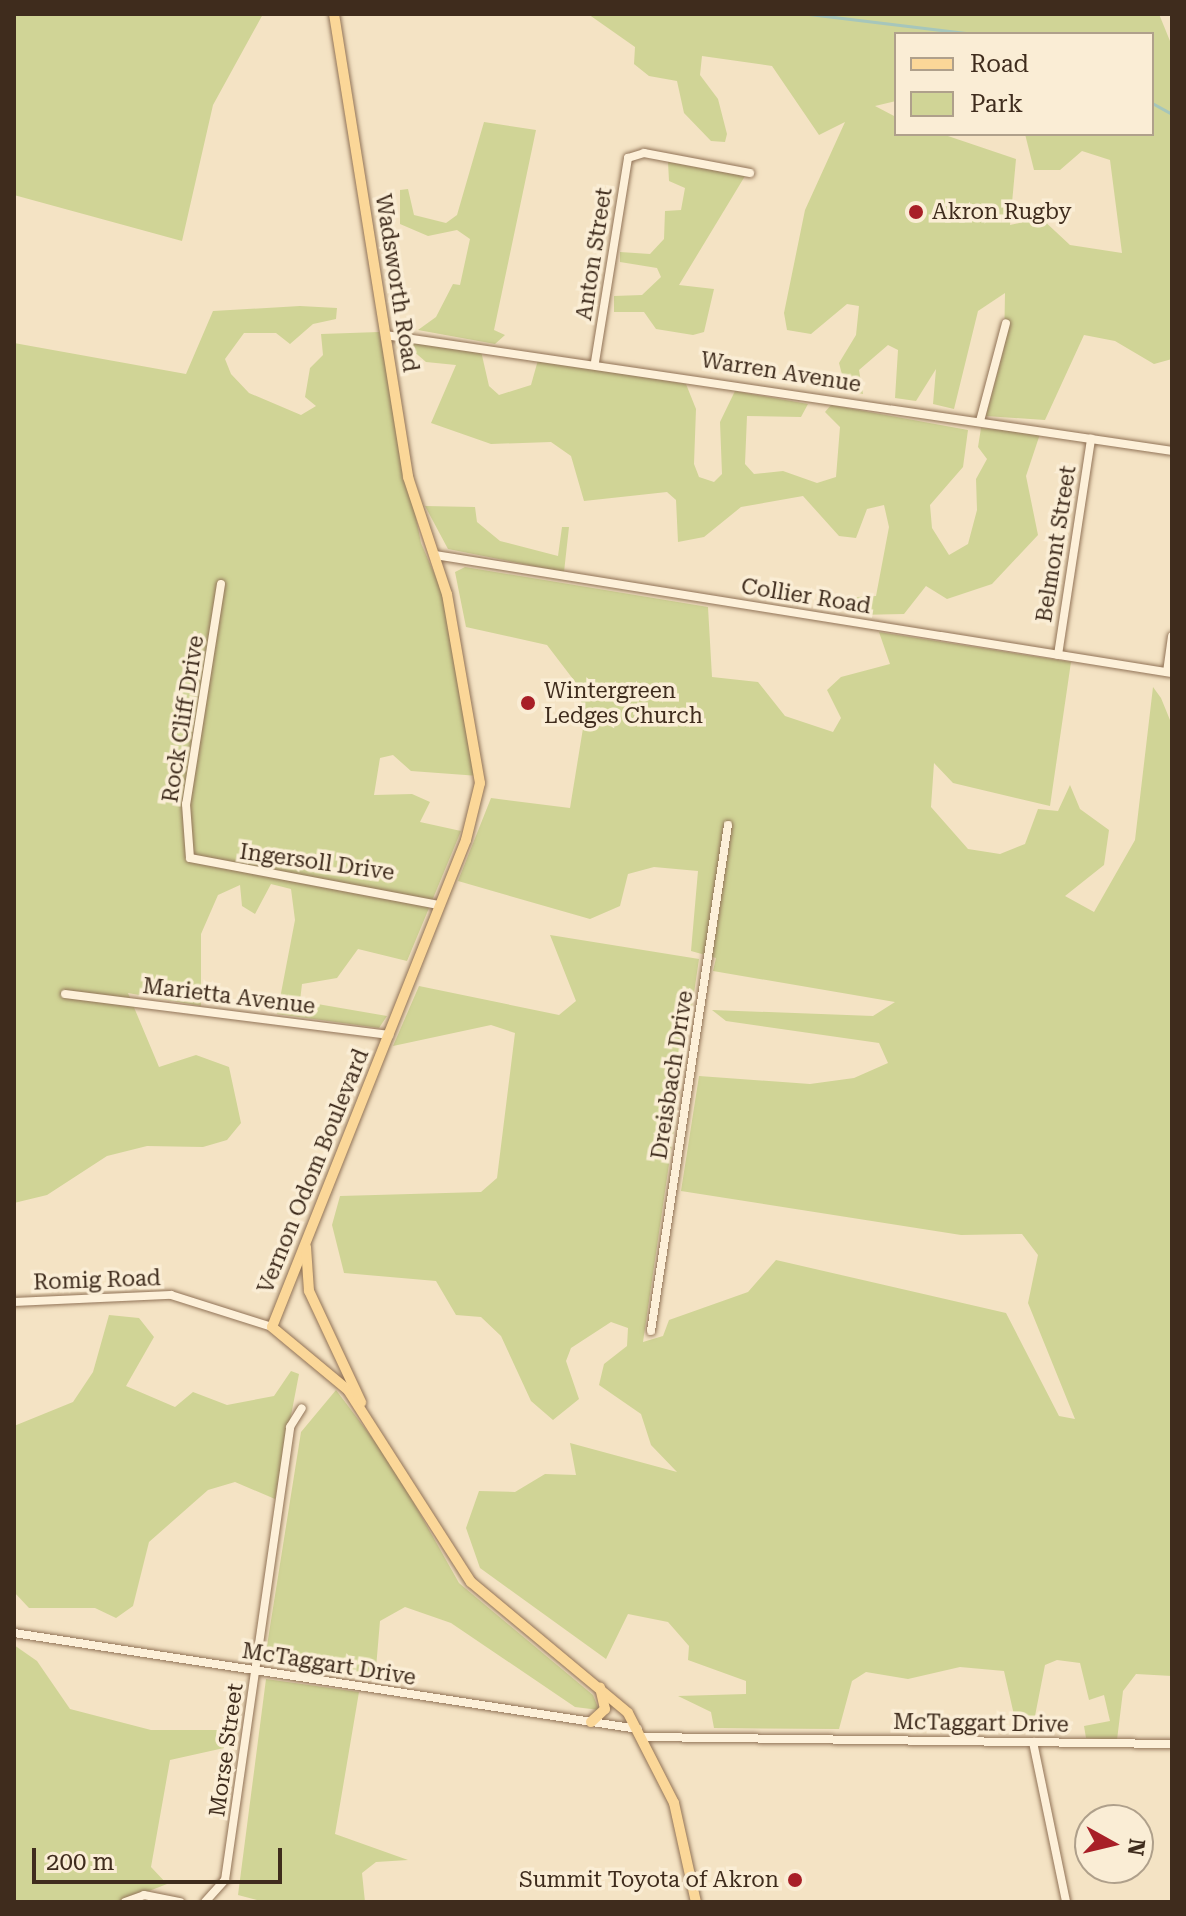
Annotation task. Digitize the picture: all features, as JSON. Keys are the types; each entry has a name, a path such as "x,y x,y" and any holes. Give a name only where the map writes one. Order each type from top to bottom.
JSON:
{"main road":[{"name":"Wadsworth Road","path":"334,14 408,477 435,555"},
{"name":"Vernon Odom Boulevard","path":"435,555 480,783 439,905 272,1327 325,1366 365,1412 471,1582 597,1683 642,1733 674,1803 696,1902"},
{"path":"306,1241 309,1291 365,1412"},
{"path":"591,1722 605,1709 597,1683"}],"street":[{"name":"Anton Street","path":"595,362 633,154 750,173"},
{"path":"980,421 1006,323"},
{"name":"Warren Avenue","path":"385,335 595,362 1172,451"},
{"name":"Belmont Street","path":"1058,655 1091,439"},
{"name":"Collier Road","path":"435,555 1169,672"},
{"name":"Rock Cliff Drive","path":"190,858 186,804 221,584"},
{"path":"1169,672 1172,636"},
{"name":"Dreisbach Drive","path":"651,1331 728,825"},
{"name":"Ingersoll Drive","path":"190,858 439,905"},
{"name":"Marietta Avenue","path":"65,994 389,1035"},
{"name":"Romig Road","path":"14,1302 171,1295 272,1327"},
{"name":"Morse Street","path":"205,1902 225,1880 290,1427 302,1408"},
{"name":"McTaggart Drive","path":"14,1633 591,1722 642,1733 1172,1744"},
{"path":"1033,1742 1066,1902"},
{"path":"125,1902 144,1895 180,1902"}],"green space":[{"path":"14,14 263,14 213,105 182,241 14,195"},
{"path":"588,14 1159,14 1172,46 1172,359 1154,364 1115,341 1084,335 1045,420 986,416 1004,348 1005,293 978,311 954,409 933,404 936,369 916,401 895,398 898,350 888,345 859,370 863,394 846,390 839,363 856,335 859,306 847,304 811,334 787,330 784,313 805,210 845,122 819,135 772,66 702,56 700,75 718,99 727,134 725,142 711,141 684,113 677,81 649,76 634,64 635,47","holes":["894,32 1154,32 1154,136 1026,136 1034,170 1060,170 1082,151 1110,160 1122,253 1070,245 1041,218 1010,225 1016,159 948,136 894,136 894,116 875,106 894,101"]},
{"path":"484,122 536,130 494,330 505,335 495,344 418,330 436,317 453,284 460,285 470,239 457,230 428,236 400,224 400,190 408,189 414,215 446,223 457,215"},
{"path":"668,162 745,176 679,285 714,289 704,332 693,335 656,329 644,312 614,312 614,296 642,295 661,277 657,268 620,262 620,252 650,254 664,239 665,211 681,210 685,188 669,181"},
{"path":"300,306 337,308 336,319 313,324 290,344 276,333 244,333 225,359 231,374 249,393 301,415 316,406 305,397 310,368 323,355 321,334 379,332 421,543 450,610 479,776 411,771 393,755 380,758 374,795 412,794 430,802 420,822 461,831 407,961 358,949 337,978 302,984 300,1001 387,1016 379,1028 277,1014 295,920 291,889 271,884 255,914 242,906 240,885 218,895 201,934 201,1006 128,993 159,1067 196,1055 229,1067 241,1123 227,1140 203,1147 147,1146 107,1156 47,1195 14,1203 14,343 186,374 213,311"},
{"path":"403,342 481,351 489,386 499,395 531,385 538,360 686,384 696,409 694,464 699,477 714,482 722,474 720,422 735,391 808,404 801,417 747,416 745,464 754,474 783,471 817,483 836,477 840,427 825,412 831,405 968,430 963,467 930,505 932,528 949,555 968,544 977,510 976,479 987,459 978,447 981,428 1040,434 1026,476 1038,535 992,584 947,599 926,586 904,614 857,615 849,607 857,597 876,596 889,527 884,505 867,509 856,538 839,536 803,496 741,507 704,537 678,542 676,500 667,492 584,501 571,456 551,442 491,444 431,423 456,365 426,362"},
{"path":"425,506 475,507 477,522 500,541 558,556 562,527 569,527 564,572 448,549"},
{"path":"465,567 708,607 712,677 758,682 785,716 833,732 841,718 827,690 841,677 890,664 879,632 1071,662 1050,806 953,783 934,763 931,807 968,849 1000,854 1025,844 1038,809 1058,811 1070,785 1080,809 1109,830 1104,865 1065,896 1094,912 1135,840 1153,687 1161,698 1172,725 1172,1676 1136,1674 1123,1691 1117,1740 1086,1738 1084,1726 1110,1721 1104,1695 1089,1700 1080,1663 1057,1660 1045,1665 1034,1721 1014,1715 1004,1671 960,1667 908,1679 866,1672 852,1681 839,1729 714,1728 711,1712 678,1696 746,1694 746,1681 688,1660 689,1646 668,1622 628,1614 606,1659 480,1568 466,1528 479,1491 515,1492 545,1474 576,1475 570,1443 677,1472 651,1445 641,1414 599,1385 604,1364 627,1346 628,1328 611,1322 571,1348 566,1361 579,1399 553,1420 531,1401 501,1336 481,1317 456,1315 436,1281 344,1273 332,1225 340,1196 481,1192 497,1178 515,1033 491,1025 393,1046 419,986 559,1015 576,1001 550,935 699,959 643,1342 663,1336 669,1320 748,1292 776,1260 1006,1313 1059,1416 1075,1419 1028,1303 1038,1255 1022,1234 961,1235 681,1191 699,1076 810,1084 854,1078 888,1063 879,1043 726,1021 712,1010 873,1016 895,1002 713,971 716,958 691,951 698,871 654,867 628,874 620,906 590,919 458,881 491,798 570,808 585,716 576,683 547,645 466,627 455,572"},
{"path":"109,1315 139,1318 154,1337 126,1386 175,1407 193,1392 227,1405 274,1396 291,1371 299,1374 275,1499 235,1482 208,1490 149,1542 133,1606 116,1618 95,1608 29,1608 14,1592 14,1426 73,1402 93,1372"},
{"path":"336,1390 392,1464 459,1583 593,1695 599,1710 575,1707 451,1623 405,1607 380,1621 376,1668 366,1676 274,1663 266,1652 301,1432"},
{"path":"14,1645 37,1661 70,1709 151,1730 240,1730 224,1748 170,1760 151,1867 167,1884 121,1902 14,1902"},
{"path":"266,1679 359,1692 335,1834 408,1860 376,1862 362,1873 365,1902 265,1902 238,1895"}],"waterway":[{"path":"809,14 958,32"},
{"path":"1154,104 1172,114"}],"place":[{"name":"Akron Rugby","path":"916,212"},
{"name":"Wintergreen Ledges Church","path":"528,703"},
{"name":"Summit Toyota of Akron","path":"795,1880"}]}
